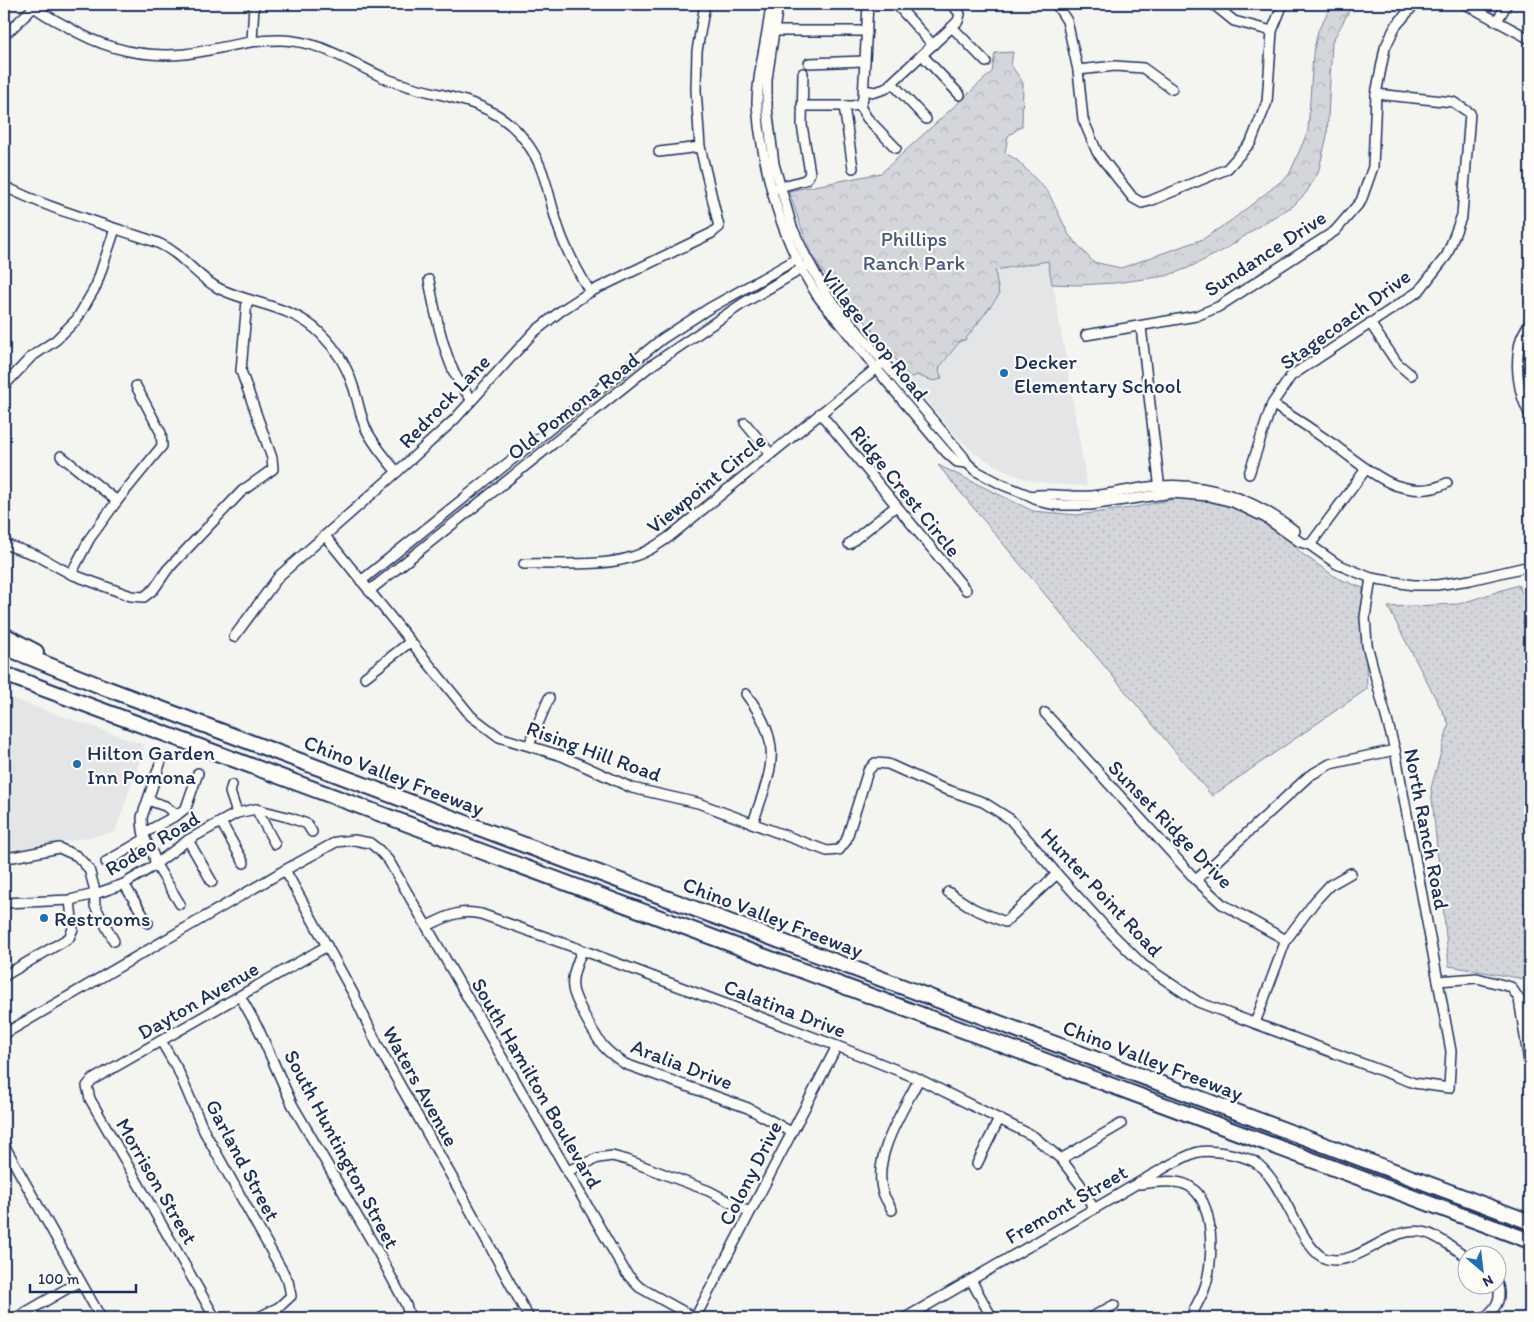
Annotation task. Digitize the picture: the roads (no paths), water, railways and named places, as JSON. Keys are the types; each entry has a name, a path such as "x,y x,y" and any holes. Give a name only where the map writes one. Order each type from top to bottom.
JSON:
{"highway":[{"path":"4,634 103,687"},
{"name":"Chino Valley Freeway","path":"4,647 103,687 1530,1222"},
{"name":"Chino Valley Freeway","path":"4,674 1530,1241"},
{"path":"4,679 149,728"}],"street":[{"path":"252,41 254,4"},
{"path":"659,152 700,146 696,80 697,51 704,4"},
{"name":"Village Loop Road","path":"771,4 772,31 767,79 770,139 780,187 806,266 879,366 963,456 966,463 976,471 1003,485 1031,496 1043,494 1085,497 1190,486 1209,489 1254,504 1281,520 1304,537 1310,545 1337,564 1371,578 1413,585 1437,585 1470,580 1530,566"},
{"name":"Village Loop Road","path":"778,4 758,79 757,106 770,190 783,229 797,259 806,266"},
{"path":"802,106 859,105 863,101 868,4"},
{"path":"896,4 934,45"},
{"path":"864,90 880,91 892,84 934,45 960,18 959,10 952,4"},
{"path":"1056,4 1067,21 1078,70 1083,119 1097,152 1133,198 1142,203 1227,169 1251,142 1267,102 1272,31 1283,4"},
{"path":"1214,4 1234,21 1272,31"},
{"name":"Sundance Drive","path":"1086,335 1196,316 1218,307 1335,232 1361,201 1373,167 1376,94 1384,48 1395,27 1412,7 1419,4"},
{"path":"1465,4 1530,39"},
{"path":"1497,21 1507,4"},
{"path":"4,33 9,31 33,6 83,37 138,54 184,54 252,41 283,40 308,44 345,57 388,79 474,104 499,115 518,132 535,154 547,182 559,231 571,259 590,292"},
{"path":"952,27 986,62"},
{"path":"772,31 867,31"},
{"path":"922,55 960,95"},
{"path":"809,62 865,61"},
{"path":"1078,70 1115,66 1143,68 1172,89"},
{"path":"770,190 805,180 810,173 802,125 803,73"},
{"path":"892,84 926,120"},
{"name":"Stagecoach Drive","path":"1249,474 1272,404 1291,376 1419,291 1447,256 1462,215 1470,113 1453,102 1376,94"},
{"path":"859,105 867,118 896,148"},
{"path":"844,106 853,168"},
{"name":"Redrock Lane","path":"234,637 279,576 454,420 471,399 533,333 562,310 590,292 712,233 719,227 700,146"},
{"path":"4,186 41,203 161,244 218,288 247,300 288,311 307,321 334,348 345,366 354,386 360,413 367,431 381,454 397,472"},
{"path":"4,386 31,357 56,340 77,319 96,286 115,229"},
{"name":"Old Pomona Road","path":"361,581 662,339 708,308 797,259"},
{"name":"Old Pomona Road","path":"369,591 649,367 734,309 806,266"},
{"path":"429,280 432,299 448,356 458,380 471,399"},
{"path":"4,544 36,555 71,574 131,596 144,597 242,491 273,469 272,458 241,371 247,300"},
{"path":"1530,322 1521,338 1518,374 1524,405 1530,416"},
{"path":"1370,323 1397,363 1411,374"},
{"path":"1141,327 1160,490"},
{"name":"Viewpoint Circle","path":"524,564 600,562 631,558 652,549 879,366"},
{"path":"71,574 90,538 117,501 162,446 161,433 136,386"},
{"path":"1272,404 1305,424 1366,469 1395,485 1426,491 1447,483"},
{"name":"Ridge Crest Circle","path":"820,413 966,590"},
{"path":"744,423 770,453"},
{"path":"61,456 117,501"},
{"path":"1310,545 1366,469"},
{"path":"848,544 896,506"},
{"name":"Rising Hill Road","path":"324,536 471,716 499,737 562,756 632,788 698,803 827,851 839,850 846,841 868,771 875,763"},
{"name":"North Ranch Road","path":"1371,578 1365,617 1366,646 1395,750 1452,1052 1449,1088"},
{"path":"365,678 410,642"},
{"path":"746,694 763,718 772,748 772,763 754,823"},
{"path":"529,746 549,698"},
{"name":"Sunset Ridge Drive","path":"1045,714 1196,880 1222,904 1286,940"},
{"path":"1196,880 1309,776 1330,764 1395,750"},
{"path":"162,758 142,817 145,836 155,856 156,863 180,904"},
{"name":"Hunter Point Road","path":"875,763 888,764 939,787 983,802 1010,819 1106,928 1143,965 1198,1002 1414,1083 1449,1088"},
{"path":"106,862 186,808 198,773"},
{"path":"232,785 230,792 237,813"},
{"path":"148,800 165,806 177,815"},
{"path":"256,809 275,844"},
{"name":"Rodeo Road","path":"4,903 70,900 124,884 188,840 237,813 256,809 268,811 307,824 312,832"},
{"path":"221,822 244,863"},
{"path":"188,840 212,882"},
{"name":"South Hamilton Boulevard","path":"285,870 336,842 354,840 370,843 379,850 389,861 427,926 626,1273 639,1287 695,1318"},
{"path":"4,856 13,857 59,848 77,856 89,869 94,887 95,906 114,941"},
{"path":"4,1034 285,870"},
{"name":"Waters Avenue","path":"285,870 354,995 378,1046 529,1318"},
{"path":"1255,1023 1286,940 1325,890 1351,873"},
{"path":"948,892 974,908 1005,922 1057,874"},
{"path":"124,884 148,923"},
{"path":"4,976 68,938 72,929 70,900"},
{"name":"Calatina Drive","path":"427,926 454,913 468,911 481,914 837,1046 918,1080 1034,1136 1061,1159 1080,1184 1094,1209"},
{"name":"Dayton Avenue","path":"87,1086 92,1080 328,946"},
{"name":"Aralia Drive","path":"582,950 572,986 575,997 602,1045 613,1056 625,1064 748,1108 791,1132"},
{"path":"1438,981 1477,978 1511,987 1519,999 1530,1068"},
{"name":"South Huntington Street","path":"240,996 260,1030 292,1104 378,1252 406,1305 410,1318"},
{"name":"Garland Street","path":"161,1041 178,1070 204,1131 288,1281 291,1296 279,1307 257,1318"},
{"name":"Colony Drive","path":"695,1318 837,1046"},
{"path":"892,1210 882,1191 880,1175 882,1159 887,1144 918,1080"},
{"name":"Morrison Street","path":"87,1086 90,1099 215,1318"},
{"path":"977,1164 999,1119"},
{"path":"1061,1159 1121,1124"},
{"path":"4,1145 101,1318"},
{"name":"Fremont Street","path":"905,1318 1135,1184 1187,1156 1201,1151 1222,1152 1252,1160 1263,1167 1287,1203 1310,1246 1317,1254 1327,1259 1338,1260 1404,1233 1415,1232 1428,1233 1456,1250"},
{"path":"567,1171 598,1158 612,1156 709,1191 750,1212"},
{"path":"1135,1184 1164,1181 1188,1185 1198,1193 1204,1203 1211,1247 1210,1266 1204,1290 1191,1318"},
{"path":"971,1280 992,1318"},
{"path":"16,1318 80,1281"},
{"path":"1484,1318 1491,1313 1498,1303 1500,1294"},
{"path":"1090,1318 1114,1305"}],"place":[{"name":"Decker Elementary School","path":"1004,373"},
{"name":"Hilton Garden Inn Pomona","path":"77,764"},
{"name":"Restrooms","path":"44,918"}],"park label":[{"name":"Phillips Ranch Park","path":"914,250"}]}
